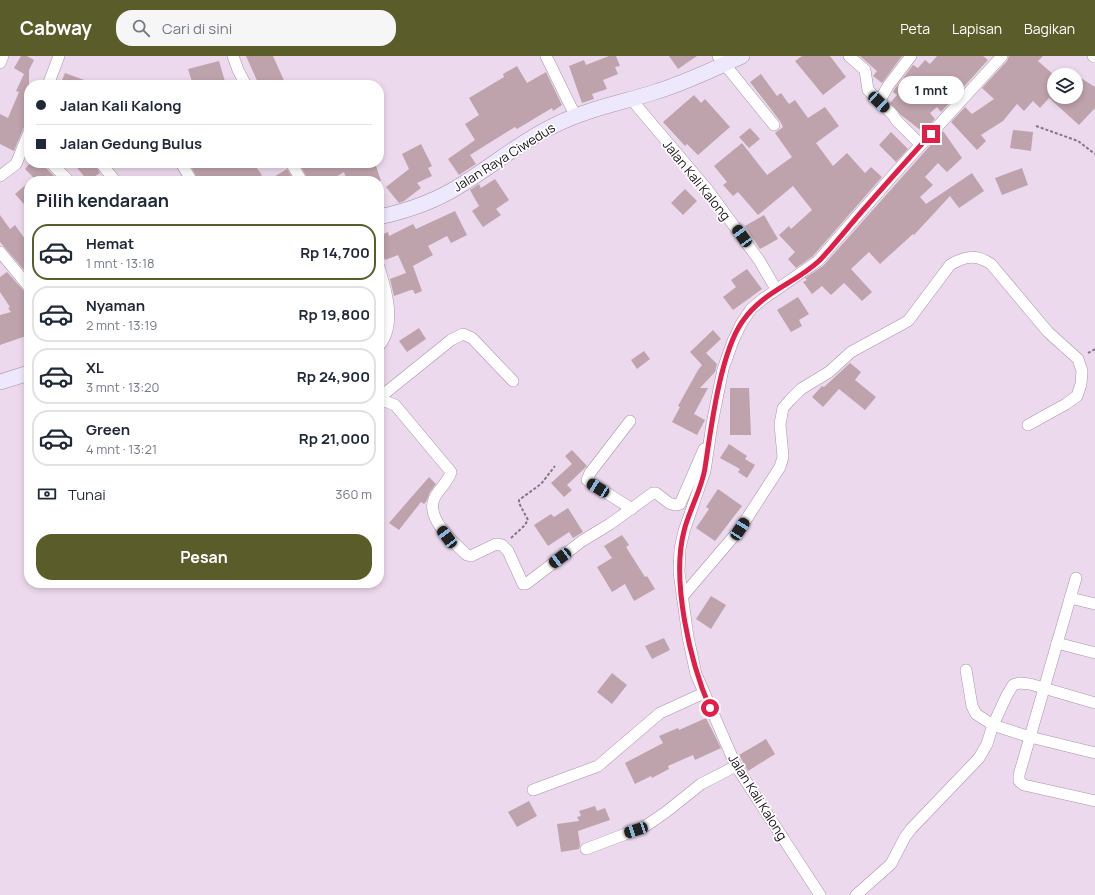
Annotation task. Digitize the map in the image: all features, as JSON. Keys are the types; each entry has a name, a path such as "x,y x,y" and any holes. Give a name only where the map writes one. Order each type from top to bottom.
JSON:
{"street":[{"path":"0,63 3,56"},
{"path":"50,80 59,56"},
{"path":"233,56 243,80"},
{"path":"546,56 575,116"},
{"name":"Jalan Raya Ciwedus","path":"384,216 419,206 439,197 530,139 575,116 680,84 722,60 742,56"},
{"path":"849,56 865,70 868,90 921,145"},
{"path":"879,102 888,86 911,56"},
{"path":"776,289 818,261 1002,56"},
{"path":"722,60 774,125"},
{"name":"Jalan Kali Kalong","path":"631,99 707,189 759,260 776,289 751,309 740,324 732,341 723,369 709,440 705,471 684,531 680,549 679,572 688,637 696,674 704,693 736,766 820,895"},
{"path":"0,176 16,164 24,146"},
{"path":"56,168 64,176"},
{"path":"0,252 24,281"},
{"path":"682,597 740,529 780,467 783,458 780,424 783,408 801,389 829,372 851,352 908,320 950,264 959,259 967,257 981,258 991,264 1048,332 1078,359 1082,371 1081,384 1077,396 1066,404 1028,425"},
{"path":"384,284 388,297 389,316 384,335"},
{"path":"384,394 451,340 464,334 472,338 513,381"},
{"path":"0,382 24,375"},
{"path":"384,400 395,405 451,472 448,480 435,497 432,504 440,527 447,537 467,555 471,556 496,544 502,545 508,552 520,581 523,584 526,584 582,541 632,509 653,493 656,493 668,503 675,506 680,504 709,440"},
{"path":"630,421 590,473 587,480 632,509"},
{"path":"1076,578 1018,775 1019,781 1024,785 1095,801"},
{"path":"1070,598 1095,604"},
{"path":"1057,644 1095,653"},
{"path":"966,670 972,706 976,714 993,725 1030,737 1095,753"},
{"path":"856,895 891,864 904,837 979,758 987,744 993,725 1006,695 1013,685 1019,683 1030,684 1095,703"},
{"path":"533,790 598,766 660,713 704,693"},
{"path":"586,849 644,827 666,812 701,784 736,766"}],"path":[{"path":"1036,126 1078,141 1095,154"},
{"path":"502,545 528,520 519,503 519,500 541,484 556,466"}],"building":[{"path":"21,56 27,56 34,60 29,70 29,80 24,80 24,127 14,151 0,144 0,114 8,118 19,92 16,91 24,74 14,68"},
{"path":"246,56 273,56 284,80 257,80"},
{"path":"609,56 616,56 620,66 615,67 618,74 603,80 607,89 592,94 594,99 582,103 569,66 584,60 586,65"},
{"path":"669,56 697,56 678,69"},
{"path":"802,56 830,56 846,77 823,95 795,61"},
{"path":"860,56 902,56 882,83 873,76 877,71"},
{"path":"937,56 983,56 988,60 941,112 937,107 930,113 935,119 923,132 901,115 890,103 897,95 893,92 894,90 913,65 918,68 925,60 930,64"},
{"path":"1009,56 1043,56 1038,61 1047,69 1047,100 1040,108 1033,101 1024,111 1017,104 1003,121 981,135 986,141 977,150 951,122 965,107 972,114 994,99 982,88 1007,61"},
{"path":"219,61 225,80 191,80 188,69"},
{"path":"517,66 527,83 546,72 562,105 553,111 552,108 517,129 515,127 470,155 476,164 459,175 448,159 475,140 465,124 479,115 469,98 504,77 503,74"},
{"path":"65,73 84,80 62,80"},
{"path":"761,74 777,96 781,93 789,104 795,100 808,118 825,107 839,126 816,143 833,166 847,153 865,173 871,167 882,177 813,256 796,268 788,259 795,252 779,235 789,226 791,229 812,210 793,186 758,215 738,192 733,196 723,185 727,182 714,166 742,143 767,175 792,157 775,133 783,127 780,121 750,82"},
{"path":"1083,79 1095,87 1095,108 1079,125 1056,104 1083,104"},
{"path":"694,95 701,103 705,99 730,127 698,155 687,144 685,146 663,122"},
{"path":"750,128 760,139 749,148 739,137"},
{"path":"1013,130 1033,132 1031,151 1010,148"},
{"path":"943,131 962,158 947,172 938,163 925,177 933,185 920,197 926,204 972,173 984,191 959,208 950,196 914,235 913,234 880,264 869,252 851,269 872,292 862,301 844,283 831,295 822,286 812,294 803,282 807,280 805,278 823,266"},
{"path":"891,132 908,149 896,162 879,145"},
{"path":"421,144 432,166 428,168 432,176 417,183 421,188 399,203 386,187 409,169 402,154"},
{"path":"46,168 54,176 32,176 25,169"},
{"path":"77,168 97,168 100,173 96,176 84,176"},
{"path":"192,168 257,168 262,175 260,176 196,176"},
{"path":"302,168 377,168 379,176 345,176 344,172 337,176 306,176"},
{"path":"1022,168 1028,185 1002,195 995,178"},
{"path":"287,169 291,176 275,176"},
{"path":"495,179 509,200 496,209 501,215 483,227 472,211 479,206 470,190 479,184 481,188"},
{"path":"24,186 24,204 15,194"},
{"path":"685,189 697,201 683,215 671,203"},
{"path":"455,211 467,235 451,243 447,236 428,246 433,255 413,266 422,291 415,294 413,290 411,290 394,296 390,279 406,273 398,255 385,260 384,234 388,232 389,236 413,224 416,229"},
{"path":"0,215 10,229 15,225 24,238 24,270 0,242"},
{"path":"764,215 778,239 760,249 745,226"},
{"path":"747,269 762,289 733,310 723,297 736,287 731,280"},
{"path":"7,272 24,291 24,337 0,345 0,315 11,312 8,308 10,307 0,292 0,277"},
{"path":"798,297 809,314 799,320 802,326 791,332 777,310"},
{"path":"419,328 426,339 407,352 399,341"},
{"path":"713,330 721,339 706,353 717,364 715,372 700,388 708,388 694,414 705,420 697,435 672,422 680,407 678,406 702,365 690,352"},
{"path":"644,351 650,359 637,369 631,360"},
{"path":"850,363 861,372 855,380 876,397 865,410 839,389 823,407 812,397 822,386 824,387"},
{"path":"730,388 749,388 751,435 730,435"},
{"path":"729,444 747,456 745,459 755,465 747,478 738,472 740,469 720,458"},
{"path":"572,450 587,466 567,485 572,490 564,497 551,483 572,464 565,456"},
{"path":"429,477 436,484 430,492 426,502 424,504 421,502 399,530 389,523"},
{"path":"718,489 742,506 715,541 696,528 709,509 706,507"},
{"path":"568,508 583,532 573,538 569,532 548,546 534,525 551,514 554,517"},
{"path":"622,535 629,545 626,547 645,577 647,576 655,589 634,601 625,584 612,592 597,567 612,558 604,546"},
{"path":"711,596 726,605 711,629 696,619"},
{"path":"664,638 670,650 652,659 645,646"},
{"path":"612,673 627,685 612,704 597,692"},
{"path":"706,718 721,748 695,760 693,755 668,766 669,769 652,778 651,776 635,784 625,763 663,743 659,736 678,728 679,730"},
{"path":"766,739 775,754 748,771 739,755"},
{"path":"529,801 537,816 517,827 508,812"},
{"path":"595,806 597,811 605,808 610,820 578,831 580,845 579,849 561,852 557,824 579,821 577,817 581,816 579,811"}],"route":[{"path":"710,708 696,674 688,637 679,572 680,549 684,531 705,471 709,440 723,369 732,341 740,324 751,309 776,289 798,276 818,261 931,134"}]}
